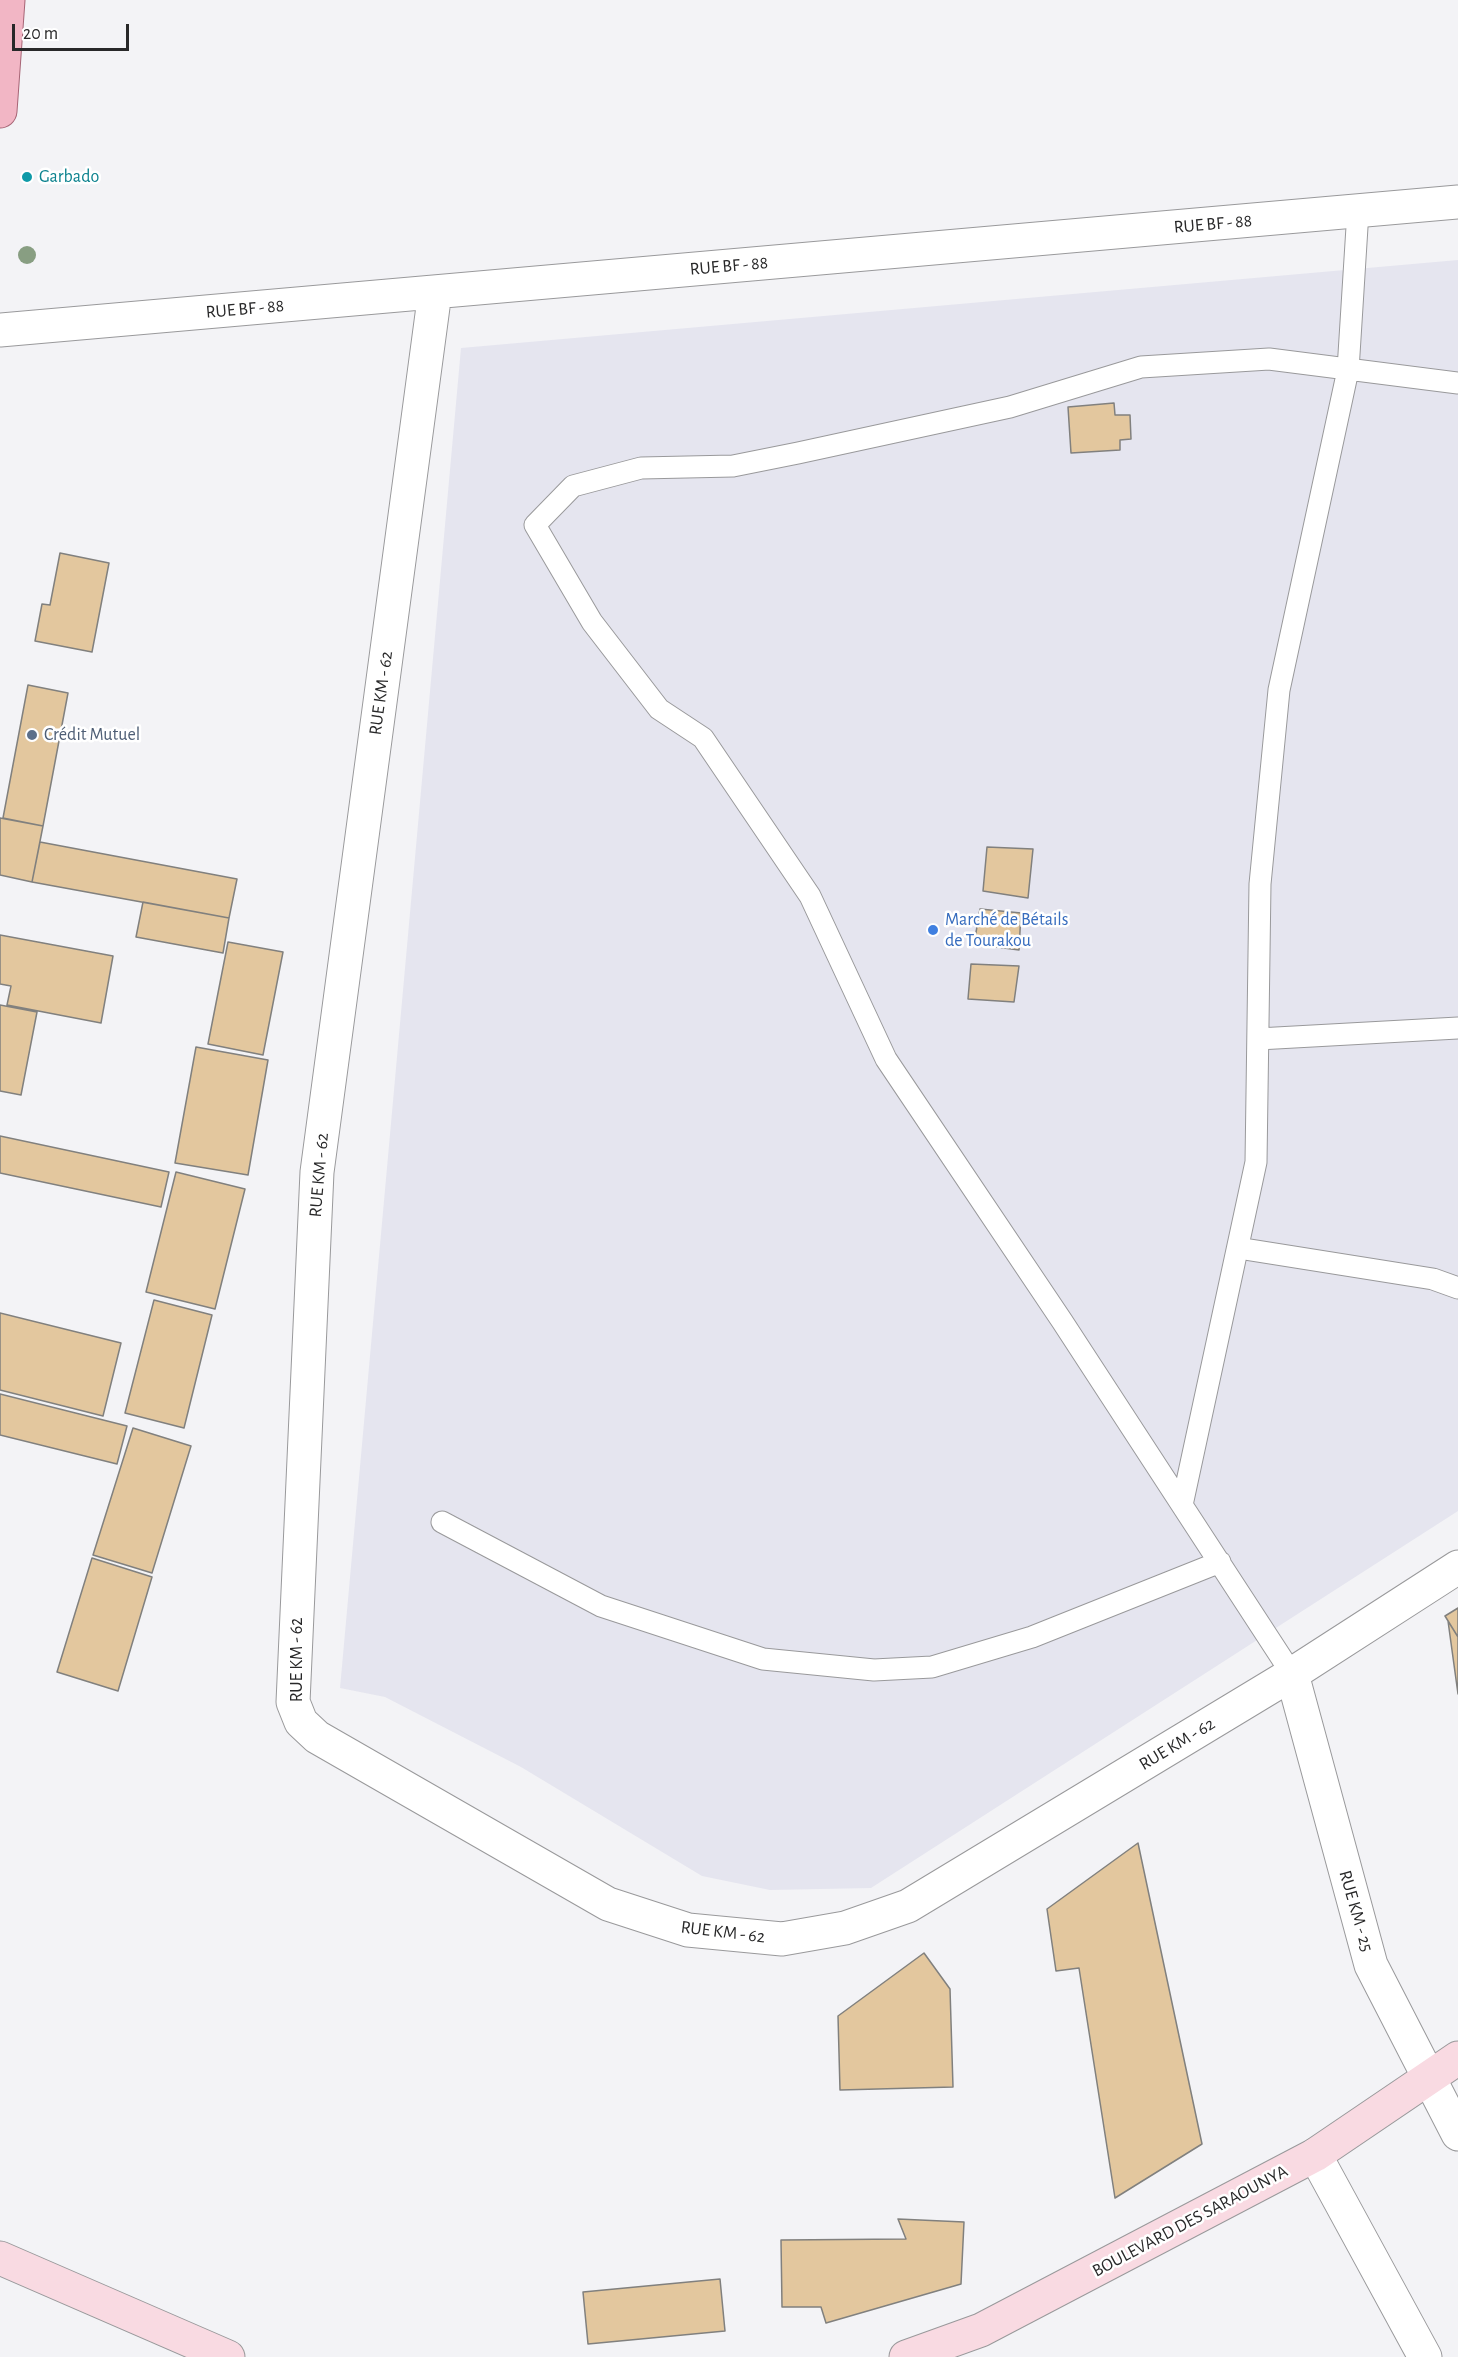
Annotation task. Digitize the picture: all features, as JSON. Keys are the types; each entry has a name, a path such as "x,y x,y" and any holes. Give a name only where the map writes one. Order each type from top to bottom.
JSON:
{"main road":[{"path":"0,111 8,0"},
{"name":"BOULEVARD DES SARAOUNYA","path":"906,2357 981,2330 1316,2155 1458,2058"},
{"path":"0,2258 228,2357"}],"street":[{"name":"RUE BF - 88","path":"0,330 1458,202"},
{"name":"RUE KM - 62","path":"435,292 317,1172 293,1702 301,1722 317,1737 608,1904 688,1930 782,1939 844,1928 908,1906 1292,1674 1458,1567"},
{"name":"RUE KM - 25","path":"1292,1674 1371,1965 1458,2134"},
{"path":"1316,2155 1425,2357"}],"lane":[{"path":"1182,1505 1257,1162 1260,884 1279,690 1348,370 1358,211"},
{"path":"1292,1674 886,1059 810,896 703,738 659,709 592,622 535,525 573,486 640,468 733,466 788,455 1010,407 1141,367 1269,359 1458,383"},
{"path":"1258,1039 1458,1028"},
{"path":"1238,1248 1433,1279 1458,1287"},
{"path":"442,1522 601,1606 763,1659 874,1670 932,1667 1032,1637 1220,1562"}],"shaded area":[{"name":"Marché de Bétails de Tourakou","path":"1458,260 1458,1511 871,1888 770,1890 702,1876 521,1767 385,1697 340,1688 461,348"}],"building":[{"path":"1114,403 1115,415 1130,415 1131,439 1120,440 1120,450 1071,453 1068,407"},
{"path":"60,553 109,563 92,652 35,641 42,604 50,605"},
{"path":"28,685 68,693 43,826 3,818"},
{"path":"0,818 43,826 32,882 0,875"},
{"path":"40,842 237,879 229,918 32,882"},
{"path":"987,847 1033,849 1028,898 983,891"},
{"path":"143,902 229,918 223,953 136,937"},
{"path":"980,909 1021,913 1019,950 974,944"},
{"path":"0,935 113,956 101,1023 7,1005 11,986 0,984"},
{"path":"228,942 283,952 263,1055 208,1044"},
{"path":"971,964 1019,966 1014,1002 968,999"},
{"path":"0,1005 37,1012 21,1095 0,1091"},
{"path":"196,1047 268,1060 248,1175 175,1163"},
{"path":"0,1136 169,1172 161,1207 0,1173"},
{"path":"176,1172 245,1189 215,1309 146,1292"},
{"path":"154,1300 212,1315 184,1428 125,1413"},
{"path":"0,1313 121,1343 103,1416 0,1390"},
{"path":"0,1394 127,1426 117,1464 0,1435"},
{"path":"133,1428 191,1446 152,1573 93,1555"},
{"path":"92,1558 152,1577 118,1691 57,1672"},
{"path":"1458,1608 1458,1637 1445,1616"},
{"path":"1448,1621 1458,1637 1458,1694"},
{"path":"1138,1843 1202,2144 1115,2198 1079,1968 1056,1971 1047,1909"},
{"path":"924,1953 950,1989 953,2087 840,2090 838,2016"},
{"path":"898,2219 964,2222 961,2284 826,2323 821,2307 782,2307 781,2240 906,2239"},
{"path":"720,2279 725,2331 588,2344 583,2292"}],"place":[{"name":"Garbado","path":"27,177"},
{"name":"Crédit Mutuel","path":"32,735"},
{"name":"Marché de Bétails de Tourakou","path":"933,930"}]}
